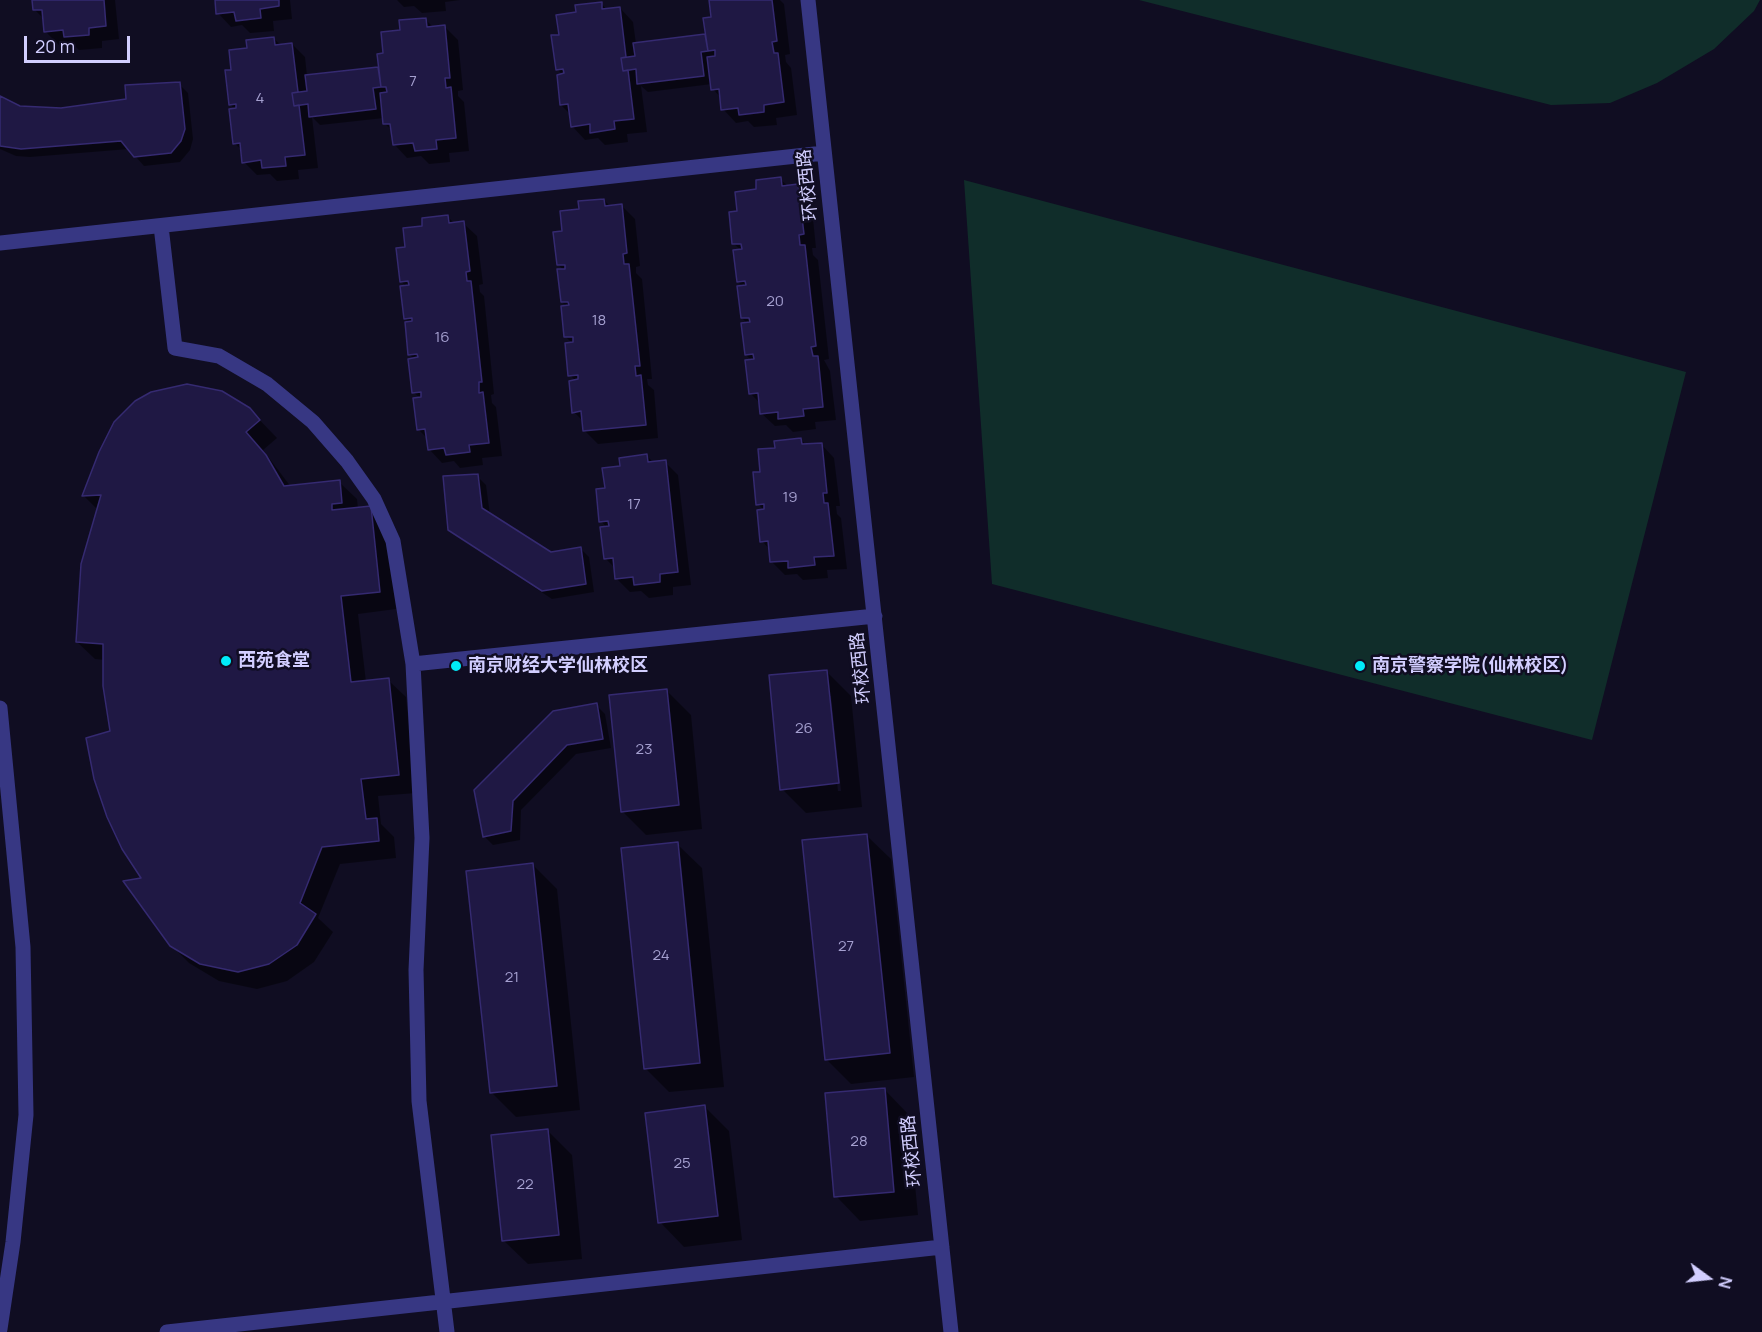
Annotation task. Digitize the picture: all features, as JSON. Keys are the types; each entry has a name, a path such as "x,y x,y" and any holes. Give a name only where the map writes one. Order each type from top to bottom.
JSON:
{"street":[{"name":"环校西路","path":"808,0 951,1332"},
{"path":"0,243 824,153"},
{"path":"160,226 175,348 219,356 267,384 313,422 347,461 374,498 393,541 413,664 422,837 416,970 419,1101 447,1332"},
{"path":"413,664 875,616"},
{"path":"0,708 23,947 26,1115 13,1242 0,1329"},
{"path":"167,1332 942,1247"}],"green space":[{"path":"1139,0 1760,0 1754,11 1714,49 1657,83 1610,103 1551,105"},
{"path":"964,180 1686,372 1592,740 992,584"}],"building":[{"path":"32,0 104,0 106,26 89,28 89,35 64,37 63,30 44,32 42,10 33,10"},
{"path":"215,0 279,0 279,6 260,9 261,18 236,21 234,12 216,14"},
{"path":"709,0 772,0 777,41 772,42 774,53 778,53 784,102 764,105 764,112 739,115 738,108 721,110 719,89 711,90 707,57 715,56 715,50 708,51 703,18 711,17"},
{"path":"602,2 602,9 620,7 626,57 621,58 623,71 628,70 634,119 614,121 615,129 590,133 590,124 571,127 568,104 560,105 557,75 564,73 563,69 556,70 551,35 559,35 556,15 576,12 575,5"},
{"path":"426,18 427,27 445,25 450,78 445,78 446,88 451,87 456,138 436,140 437,149 415,151 413,143 393,145 390,124 383,124 380,93 387,92 386,87 381,87 377,54 383,53 381,32 400,30 399,20"},
{"path":"705,34 708,51 701,52 704,76 637,84 636,69 623,71 621,58 635,56 633,43"},
{"path":"274,37 275,45 292,43 298,92 292,93 294,106 299,105 305,155 285,157 286,166 262,168 261,160 242,163 240,143 233,144 229,109 236,108 236,104 229,105 225,70 231,70 229,50 247,48 246,40"},
{"path":"378,67 381,87 373,88 376,109 309,117 308,104 294,106 292,93 307,91 305,75"},
{"path":"180,82 185,129 181,141 171,153 134,157 121,141 21,149 0,146 0,96 20,106 61,108 126,99 125,85"},
{"path":"781,177 782,186 798,184 804,234 799,235 800,245 805,245 816,346 811,347 813,356 818,356 823,407 803,409 804,416 778,419 778,412 760,414 758,393 749,394 745,360 754,359 753,354 745,355 741,323 750,322 749,318 741,318 737,286 746,285 745,281 737,282 733,250 742,249 741,244 732,244 729,212 737,211 735,192 756,189 756,180"},
{"path":"604,199 605,206 622,204 627,253 623,254 624,264 629,264 640,366 635,366 636,376 641,375 646,425 583,431 581,411 572,413 569,381 578,379 578,375 568,376 565,343 573,342 573,337 564,337 561,306 569,305 568,302 561,302 557,269 565,269 565,265 557,265 553,232 562,231 560,211 579,209 578,201"},
{"path":"448,215 449,223 464,221 470,271 466,272 467,281 471,281 482,382 479,382 479,393 483,392 489,443 469,445 470,452 446,455 444,448 428,450 425,429 417,430 413,398 421,397 421,392 412,393 408,359 418,357 417,354 408,355 405,322 412,321 412,318 404,319 400,286 409,285 408,281 400,282 396,248 405,247 403,228 422,226 422,218"},
{"name":"西苑食堂","path":"187,384 222,391 250,408 260,420 246,432 266,455 284,486 340,480 342,503 332,504 332,510 371,506 380,592 341,596 351,682 389,678 399,775 361,779 366,819 377,818 379,841 322,847 300,903 316,914 297,945 269,964 238,972 200,964 170,946 123,881 141,878 122,849 107,817 94,779 86,738 110,731 103,686 103,644 76,642 81,564 101,495 82,496 99,452 114,422 135,401 151,392"},
{"path":"801,438 802,444 822,443 827,493 823,493 824,503 828,503 834,556 814,557 815,565 788,568 788,561 770,562 768,541 760,542 757,510 764,509 764,504 756,505 753,472 760,472 758,449 775,448 774,441"},
{"path":"647,454 648,462 666,460 678,572 660,574 660,582 634,585 633,577 615,579 613,558 604,559 600,527 609,526 608,521 599,522 596,489 605,488 602,468 620,466 619,458"},
{"path":"478,474 482,508 551,552 581,547 586,584 542,591 448,530 443,476"},
{"path":"827,670 839,783 780,790 769,675"},
{"path":"667,689 679,805 621,812 609,695"},
{"path":"597,703 603,739 567,745 513,801 511,831 483,837 474,790 553,711"},
{"path":"867,834 890,1053 825,1060 802,840"},
{"path":"678,842 700,1063 644,1069 621,848"},
{"path":"533,863 557,1086 490,1093 466,871"},
{"path":"885,1088 894,1192 834,1197 825,1093"},
{"path":"705,1105 718,1216 658,1223 645,1113"},
{"path":"548,1129 559,1235 502,1241 491,1135"}],"place":[{"name":"西苑食堂","path":"226,661"},
{"name":"南京财经大学仙林校区","path":"456,666"},
{"name":"南京警察学院(仙林校区)","path":"1360,666"}]}
